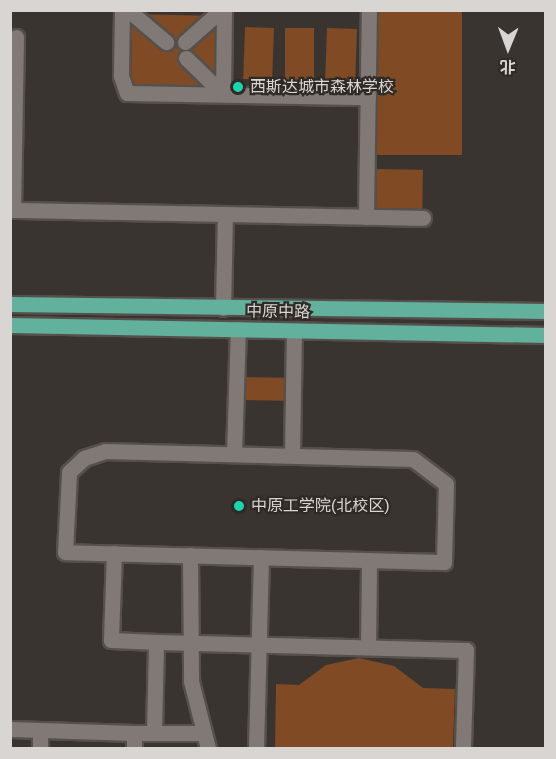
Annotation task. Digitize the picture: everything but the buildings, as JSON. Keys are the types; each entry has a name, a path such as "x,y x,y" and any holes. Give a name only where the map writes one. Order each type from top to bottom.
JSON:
{"main road":[{"name":"中原中路","path":"10,304 546,311"},
{"name":"中原中路","path":"10,325 546,335"}],"lane":[{"path":"122,10 121,76 127,93 368,97"},
{"path":"128,10 166,42"},
{"path":"222,10 223,94"},
{"path":"185,42 222,10"},
{"path":"366,216 369,10"},
{"path":"16,37 13,210 423,218"},
{"path":"186,58 223,94"},
{"path":"223,308 225,214"},
{"path":"234,454 238,329"},
{"path":"292,454 294,331"},
{"path":"105,451 292,454 412,459 446,484 444,562 65,552 67,485 73,465 105,451"},
{"path":"114,553 111,640 466,650 463,748"},
{"path":"190,555 188,642 202,733 208,748"},
{"path":"256,748 261,557"},
{"path":"368,647 369,560"},
{"path":"154,733 156,642"},
{"path":"10,729 202,733"},
{"path":"40,730 40,748"},
{"path":"134,732 134,748"}],"shaded area":[{"path":"376,11 462,11 462,155 376,155"},
{"path":"132,14 217,16 216,88 135,85 131,79"},
{"path":"245,27 274,28 272,80 243,79"},
{"path":"285,28 314,28 314,80 285,80"},
{"path":"327,28 357,29 355,81 325,80"},
{"path":"375,169 423,170 422,213 374,212"},
{"path":"244,377 285,378 285,401 244,400"},
{"path":"359,658 394,666 423,688 455,689 453,748 275,748 276,684 299,685 326,665"}],"place":[{"name":"西斯达城市森林学校","path":"238,87"},
{"name":"中原工学院(北校区)","path":"239,506"}]}
